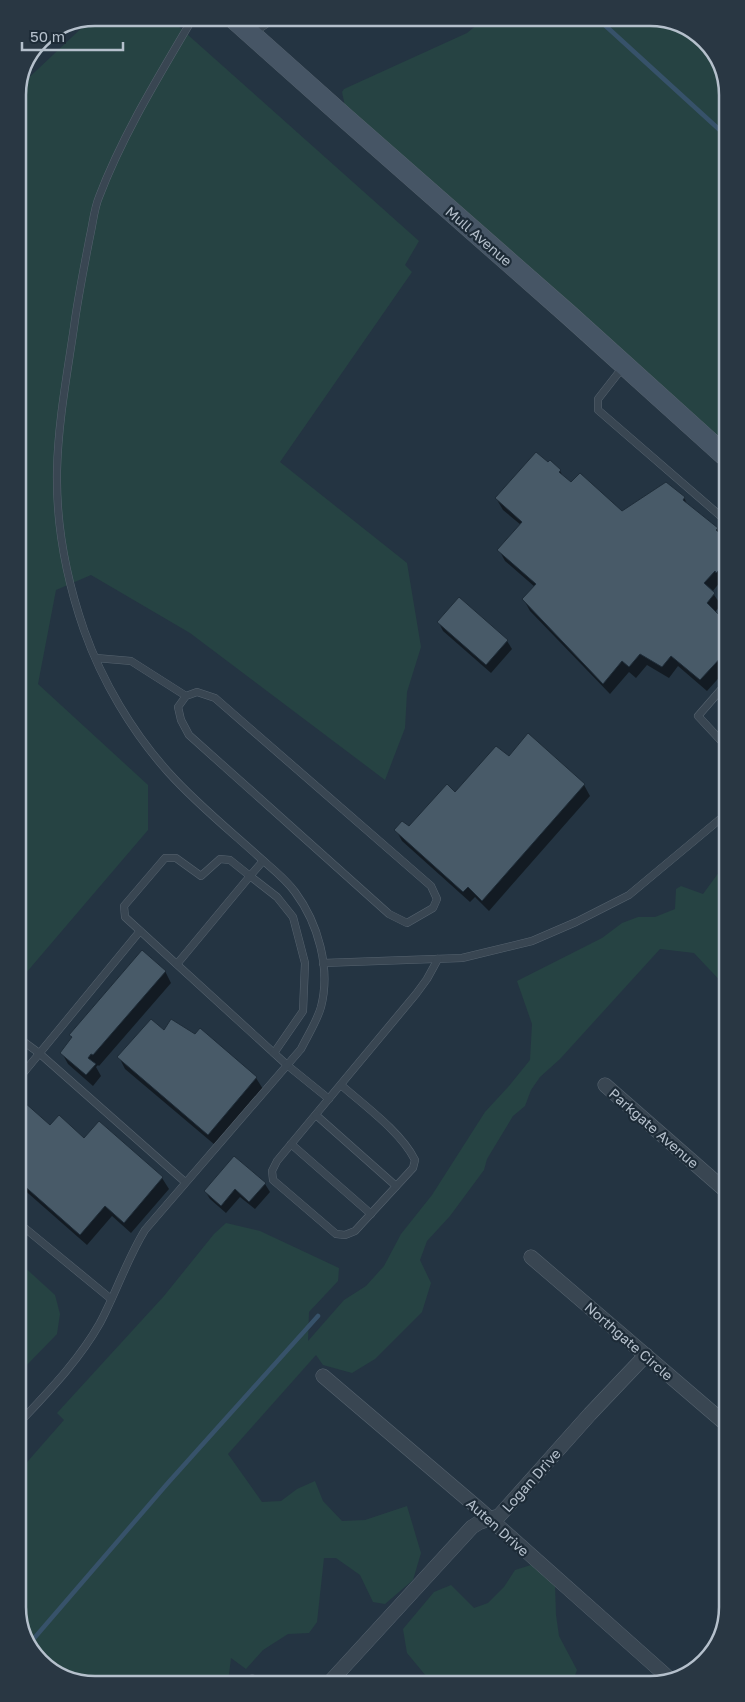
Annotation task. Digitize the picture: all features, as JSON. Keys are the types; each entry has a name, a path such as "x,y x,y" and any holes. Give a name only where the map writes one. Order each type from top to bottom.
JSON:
{"street":[{"name":"Mull Avenue","path":"242,26 337,112 719,450"},
{"name":"Parkgate Avenue","path":"605,1085 719,1186"},
{"name":"Northgate Circle","path":"531,1257 719,1418"},
{"name":"Logan Drive","path":"335,1676 472,1528 480,1522 499,1516 590,1414 646,1355"},
{"name":"Auten Drive","path":"323,1376 352,1399 664,1674"}],"lane":[{"path":"26,1416 70,1368 100,1322 145,1230 301,1049 321,1006 324,982 323,963 314,923 295,892 189,794 148,748 121,706 104,677 84,630 65,563 58,502 57,470 60,429 78,293 98,201 109,172 148,96 187,26"},
{"path":"252,34 264,26"},
{"path":"625,365 598,399 598,410 719,515"},
{"path":"96,658 131,661 186,696"},
{"path":"197,692 215,698 431,886 438,899 434,908 407,923 389,914 189,735 181,720 178,707 186,696 197,692"},
{"path":"719,692 698,716 719,739"},
{"path":"323,963 462,958 532,941 576,922 629,895 719,820"},
{"path":"274,1053 303,1011 305,963 293,917 277,897 230,860 220,859 201,876 176,858 165,858 124,906 125,917 287,1065 329,1099"},
{"path":"177,964 263,861"},
{"path":"26,1069 140,930"},
{"path":"341,1085 400,1138 409,1148 415,1160 413,1168 355,1231 345,1235 336,1234 273,1180 272,1171 277,1161 416,994 438,959"},
{"path":"26,1043 185,1182"},
{"path":"316,1115 396,1186"},
{"path":"291,1144 370,1214"},
{"path":"26,1229 111,1299"}],"green space":[{"path":"96,26 178,26 419,241 405,265 412,272 280,462 407,563 421,647 407,692 405,728 385,780 190,633 91,575 56,590 38,684 148,785 148,830 26,973 26,91 30,77 81,28"},
{"path":"475,26 654,26 672,30 692,41 704,53 712,65 719,96 719,442 345,106 342,92 344,89 467,33"},
{"path":"719,872 719,980 694,953 660,949 560,1059 540,1077 531,1090 525,1106 513,1116 487,1159 484,1170 450,1216 427,1241 420,1260 431,1283 422,1312 375,1359 352,1373 323,1365 316,1355 228,1454 262,1502 281,1501 297,1489 315,1481 323,1501 342,1521 365,1520 407,1506 421,1553 413,1580 385,1604 373,1602 360,1575 336,1558 324,1558 317,1622 309,1633 288,1634 263,1650 246,1669 231,1658 229,1676 91,1676 73,1672 53,1661 41,1649 30,1629 26,1606 26,1463 64,1420 57,1413 164,1296 214,1234 226,1223 260,1231 339,1268 338,1281 309,1312 308,1341 344,1300 366,1286 384,1266 401,1234 432,1195 485,1112 530,1060 532,1024 517,981 602,938 622,923 638,917 655,917 675,909 676,889 681,886 703,894"},
{"path":"26,1269 55,1295 60,1314 57,1334 26,1366"},
{"path":"531,1565 555,1584 559,1636 577,1670 575,1676 426,1676 407,1653 403,1629 434,1592 451,1585 474,1608 488,1603 504,1587 515,1570"}],"building":[{"path":"536,452 548,462 550,460 561,470 559,472 571,482 580,473 622,511 666,482 685,497 683,500 718,528 716,530 719,532 719,570 716,573 715,571 704,583 715,593 707,603 719,613 719,659 700,680 671,656 662,667 640,654 629,667 622,661 603,684 522,599 536,584 497,550 522,522 495,498"},
{"path":"459,597 508,640 486,665 437,622"},
{"path":"528,733 585,784 482,901 468,887 463,892 394,830 402,821 409,826 447,784 455,792 496,746 509,756"},
{"path":"142,950 166,971 93,1055 91,1054 88,1058 96,1064 86,1075 60,1053 72,1037 69,1035"},
{"path":"151,1019 164,1030 171,1019 195,1034 200,1028 257,1077 208,1135 117,1057"},
{"path":"26,1104 50,1125 59,1115 84,1138 99,1121 163,1177 124,1223 105,1206 80,1235 26,1187"},
{"path":"234,1156 266,1183 249,1202 235,1189 221,1206 204,1191"}],"waterway":[{"path":"606,26 719,129"},
{"path":"34,1638 167,1484 318,1316"}]}
